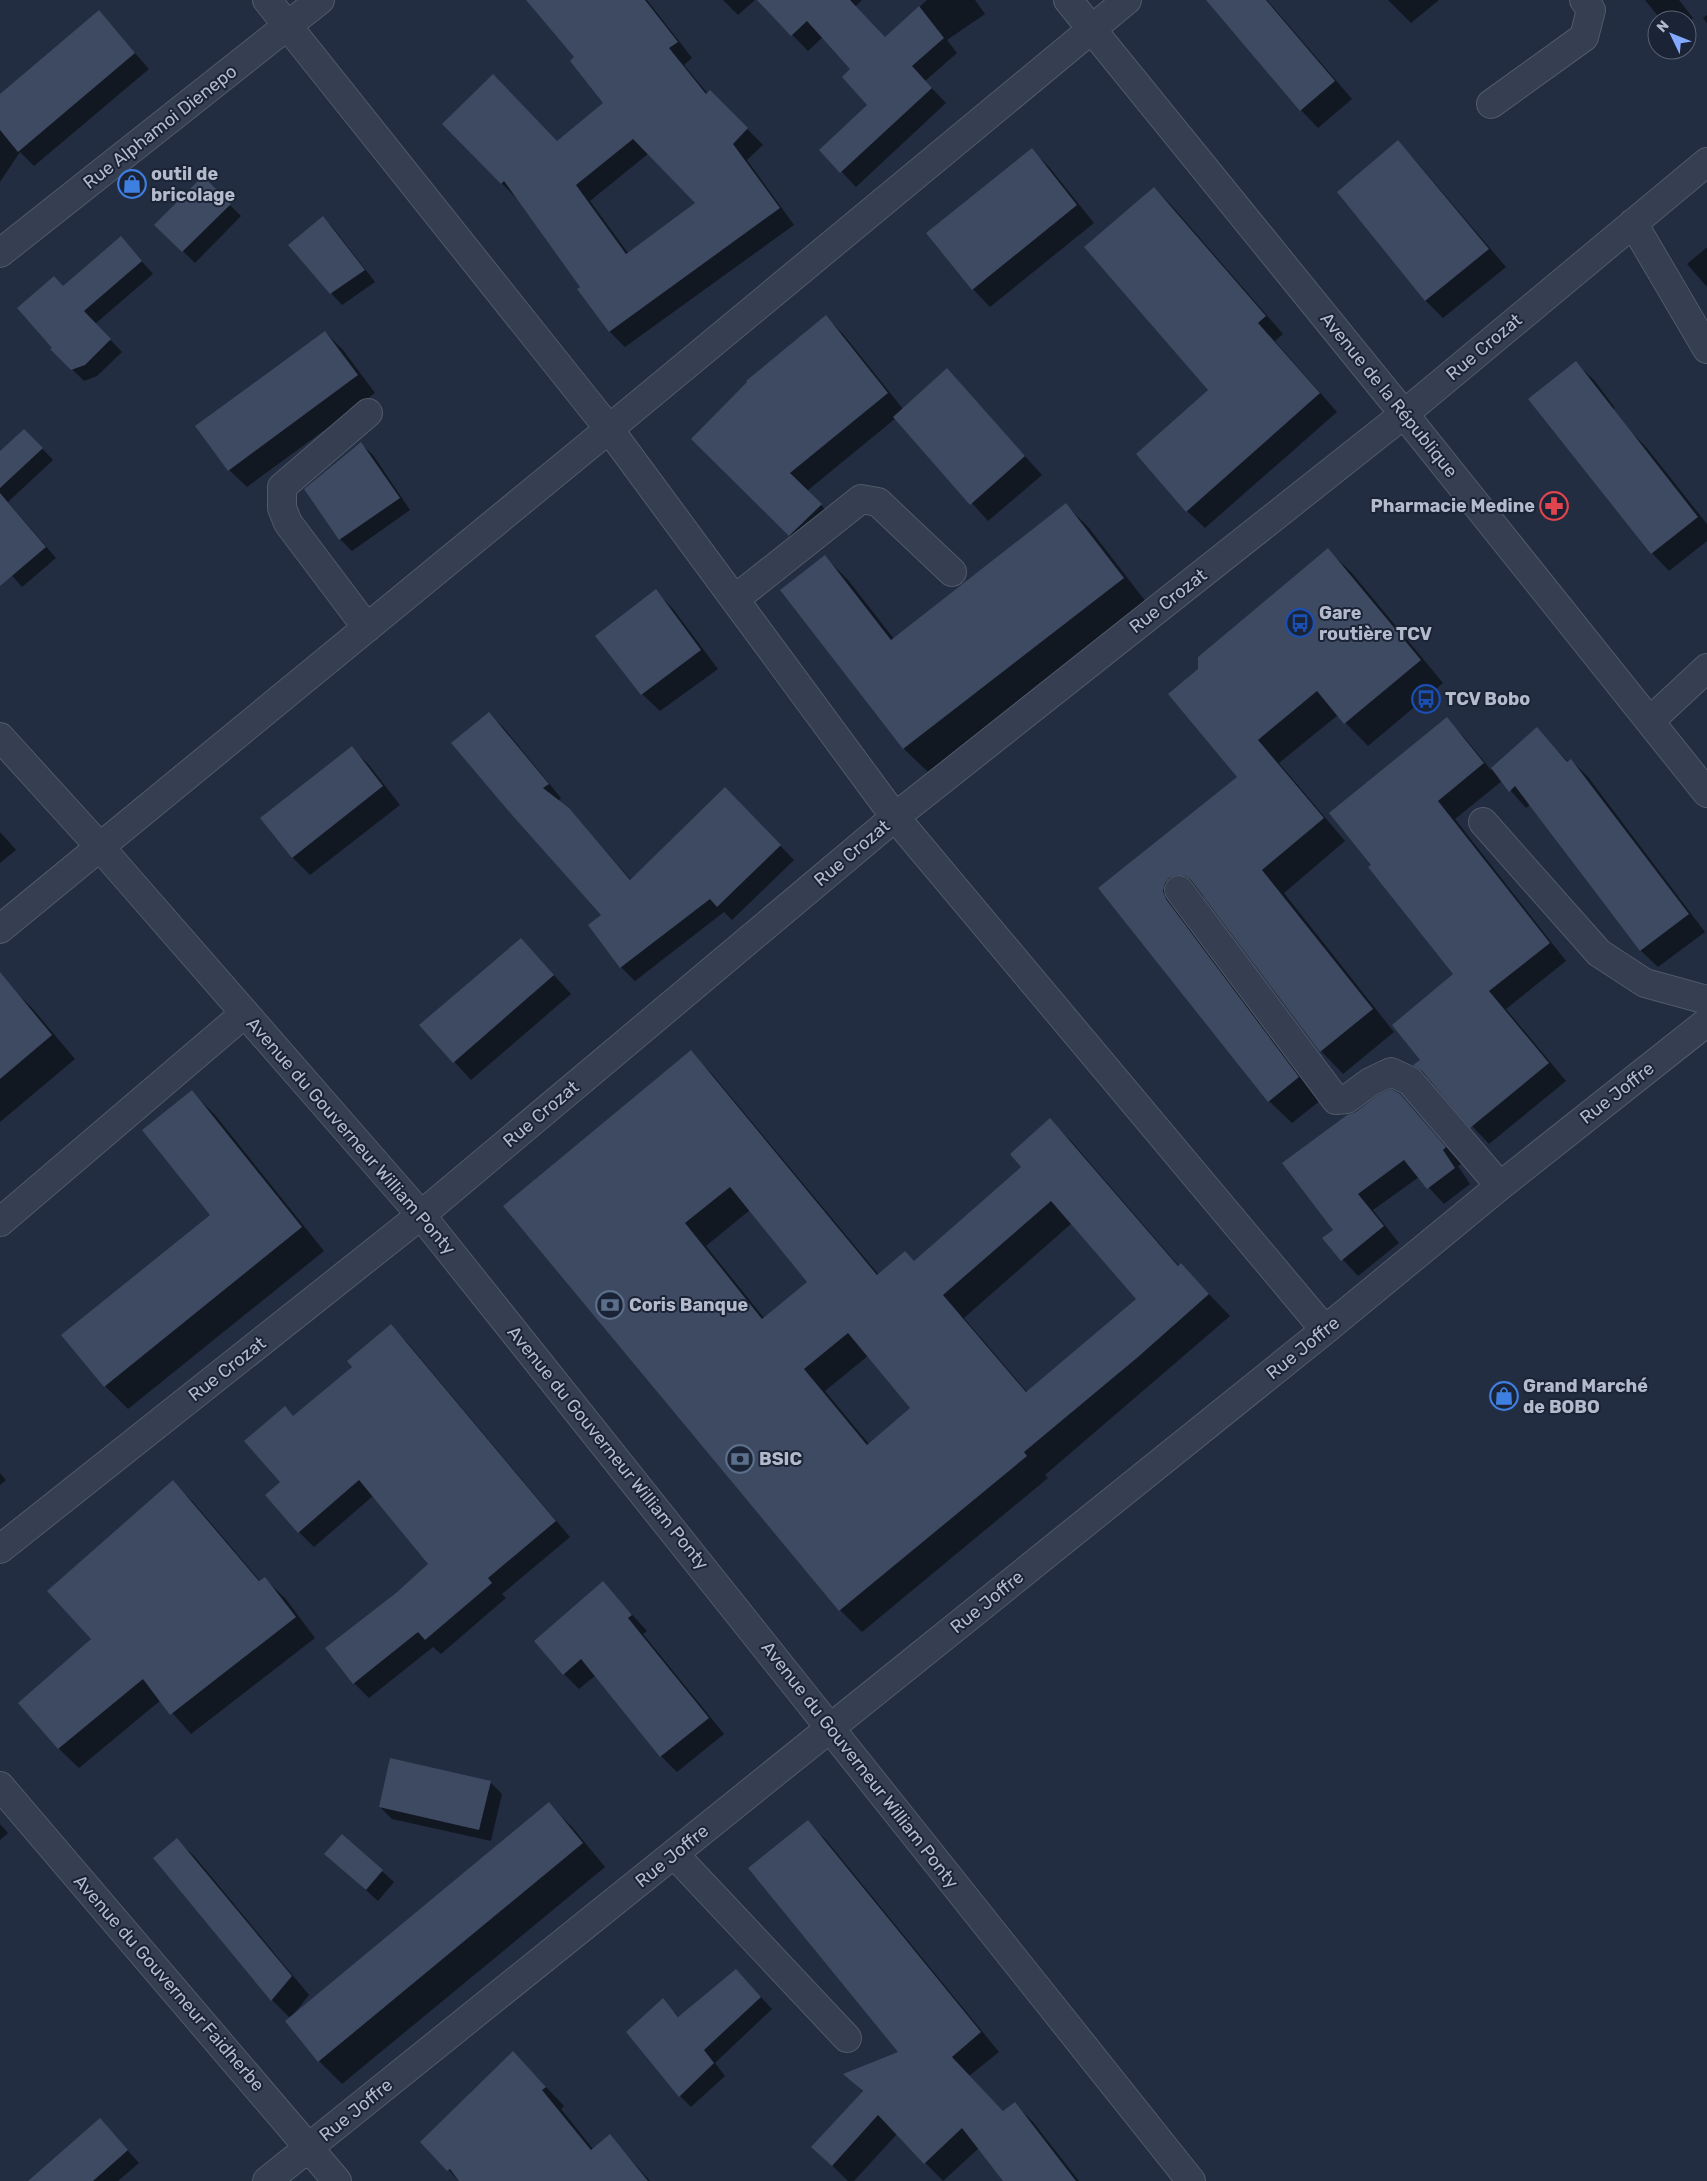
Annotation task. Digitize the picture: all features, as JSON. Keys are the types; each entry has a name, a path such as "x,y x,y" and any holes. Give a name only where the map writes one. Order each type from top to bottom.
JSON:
{"street":[{"path":"267,0 609,430 895,817 1325,1330"},
{"name":"Rue Alphamoi Dienepo","path":"0,253 320,0"},
{"name":"Avenue de la République","path":"1068,0 1404,414 1707,793"},
{"path":"0,929 609,430 1127,0"},
{"path":"1491,104 1584,37 1591,10 1584,0"},
{"name":"Rue Crozat","path":"0,1549 421,1215 895,817 1404,414 1707,162"},
{"path":"1633,223 1707,349"},
{"path":"367,628 288,523 282,508 282,487 368,413"},
{"path":"735,599 861,499 878,502 952,572"},
{"path":"1650,722 1707,668"},
{"name":"Avenue du Gouverneur William Ponty","path":"0,737 100,847 421,1215 1190,2181"},
{"path":"1483,822 1599,953 1645,983 1707,1000"},
{"path":"1180,890 1336,1100 1347,1099 1370,1082 1391,1072 1410,1081 1500,1186"},
{"path":"0,1222 245,1012"},
{"name":"Rue Joffre","path":"267,2181 1325,1330 1500,1186 1707,1022"},
{"name":"Avenue du Gouverneur Faidherbe","path":"0,1786 310,2147 337,2181"},
{"path":"674,1854 847,2038"}],"building":[{"path":"526,0 645,0 678,42 669,48 706,94 710,90 748,128 733,144 780,208 609,332 577,289 580,287 504,181 501,184 442,124 493,74 557,141 603,103 570,61 574,57","holes":["633,139 695,203 626,254 576,185"]},
{"path":"757,0 850,0 885,37 919,6 944,38 912,66 932,88 840,173 819,150 867,105 842,77 850,69 807,21 791,36"},
{"path":"1206,0 1266,0 1335,81 1300,111"},
{"path":"99,10 135,53 18,152 0,130 0,94"},
{"path":"1398,140 1489,249 1425,301 1337,192"},
{"path":"1032,148 1077,205 972,290 926,233"},
{"path":"203,176 231,204 182,252 154,225"},
{"path":"1154,187 1266,316 1258,323 1320,393 1186,512 1136,454 1208,390 1084,247"},
{"path":"323,216 365,270 330,294 288,245"},
{"path":"121,236 142,261 84,311 111,339 85,365 71,370 50,349 52,348 17,308 54,276 63,286"},
{"path":"826,315 888,393 790,473 822,504 789,536 691,439 746,381"},
{"path":"325,331 358,375 228,471 195,426"},
{"path":"1576,361 1698,517 1651,554 1528,399"},
{"path":"947,368 1025,456 970,505 893,417"},
{"path":"24,429 43,448 0,488 0,451"},
{"path":"361,442 400,498 339,540 304,489"},
{"path":"0,493 46,547 0,586"},
{"path":"1066,503 1124,578 903,749 780,590 825,555 891,640"},
{"path":"1328,548 1421,660 1344,724 1317,691 1258,740 1324,818 1262,870 1373,1009 1320,1052 1191,880 1185,876 1177,875 1169,878 1165,883 1163,891 1166,899 1299,1077 1268,1102 1098,888 1237,777 1168,694 1198,669 1198,657"},
{"path":"656,589 701,650 641,695 595,636"},
{"path":"489,712 549,784 543,788 569,808 630,880 725,787 781,845 717,907 710,899 620,968 588,925 601,915 451,743"},
{"path":"1447,717 1484,763 1438,801 1550,943 1489,991 1549,1063 1470,1128 1422,1071 1413,1065 1420,1060 1392,1025 1453,974 1368,867 1371,865 1329,813"},
{"path":"1537,727 1567,762 1571,759 1689,914 1640,951 1515,786 1509,792 1491,768"},
{"path":"352,746 383,786 292,858 260,818"},
{"path":"521,938 554,975 453,1063 419,1025"},
{"path":"0,972 52,1035 0,1079"},
{"path":"691,1050 877,1275 905,1251 914,1261 1021,1167 1010,1154 1050,1118 1178,1266 1181,1263 1209,1294 1138,1357 1024,1452 1027,1456 839,1611 503,1206","holes":["730,1187 807,1282 762,1319 685,1223","1051,1201 1136,1299 1026,1392 943,1295","848,1333 910,1408 867,1445 804,1369"]},
{"path":"1391,1089 1400,1094 1446,1147 1443,1150 1455,1168 1427,1189 1404,1160 1358,1194 1384,1226 1341,1261 1322,1238 1333,1230 1282,1163 1347,1115 1356,1112 1378,1095"},
{"path":"192,1090 302,1227 104,1387 61,1335 210,1215 142,1130"},
{"path":"391,1324 556,1521 488,1578 492,1583 425,1640 418,1632 353,1684 325,1648 396,1593 428,1564 359,1480 298,1533 265,1495 280,1482 244,1441 285,1406 293,1416 352,1367 347,1361"},
{"path":"173,1480 259,1581 265,1577 296,1617 170,1715 143,1679 58,1749 18,1703 91,1639 47,1591"},
{"path":"603,1581 632,1615 628,1618 709,1718 660,1757 581,1659 563,1675 534,1641"},
{"path":"390,1758 491,1781 479,1830 379,1807"},
{"path":"549,1802 583,1843 318,2062 285,2021"},
{"path":"808,1820 981,2032 952,2057 1003,2111 1015,2102 1076,2181 1003,2181 962,2128 924,2164 878,2115 832,2166 811,2147 863,2091 843,2074 898,2052 748,1868"},
{"path":"342,1834 383,1870 366,1890 324,1854"},
{"path":"177,1838 292,1976 271,2001 153,1858"},
{"path":"736,1969 761,1997 704,2050 714,2063 679,2097 626,2032 663,1998 678,2017"},
{"path":"513,2051 546,2087 542,2090 591,2150 610,2134 648,2181 459,2181 450,2169 447,2171 420,2142"},
{"path":"100,2118 128,2150 93,2181 28,2181"}],"place":[{"name":"outil de bricolage","path":"132,184"},
{"name":"Pharmacie Medine","path":"1554,506"},
{"name":"Gare routière TCV","path":"1300,623"},
{"name":"TCV Bobo","path":"1426,699"},
{"name":"Coris Banque","path":"610,1305"},
{"name":"Grand Marché de BOBO","path":"1504,1396"},
{"name":"BSIC","path":"740,1459"}]}
